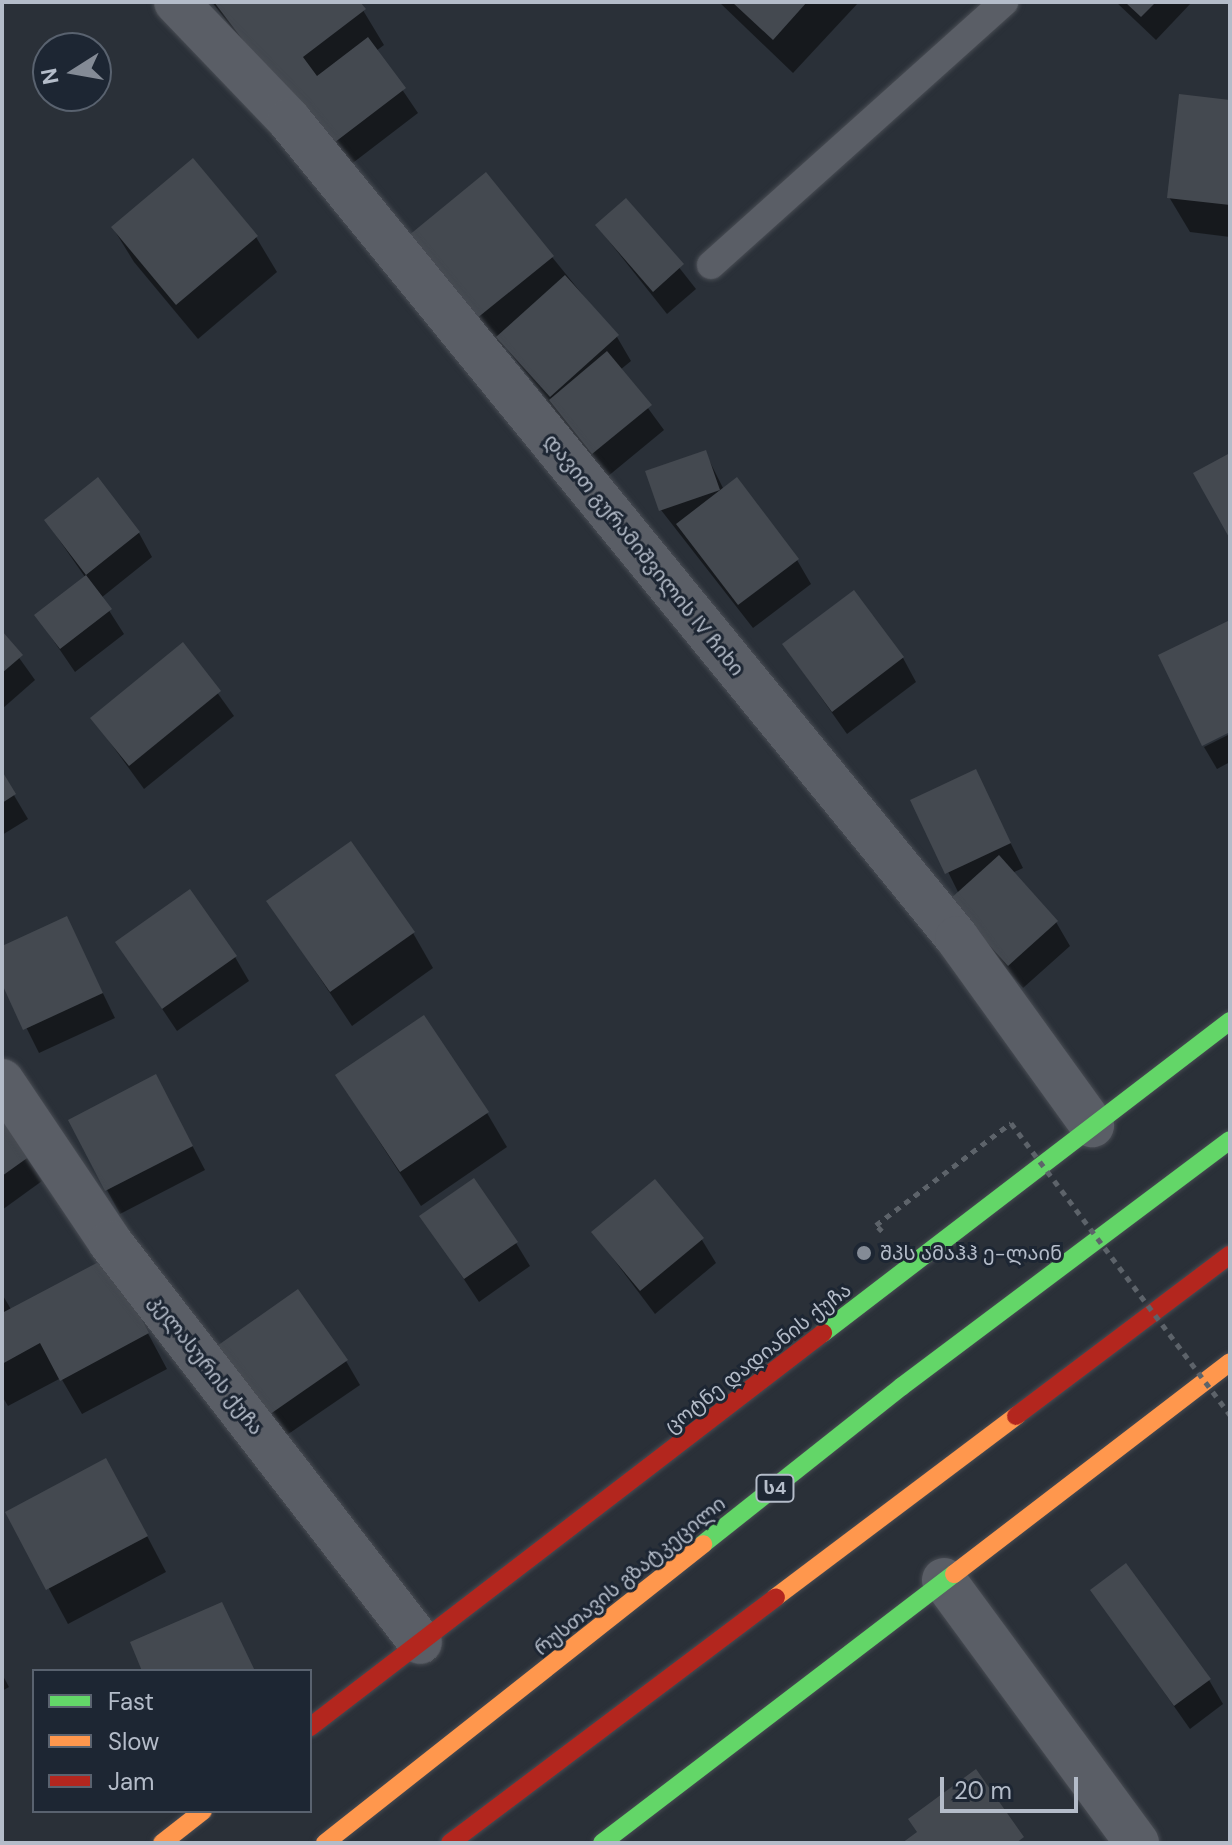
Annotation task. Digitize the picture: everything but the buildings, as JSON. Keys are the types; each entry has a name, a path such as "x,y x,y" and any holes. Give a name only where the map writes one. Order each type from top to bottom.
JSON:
{"main road":[{"name":"ცოტნე დადიანის ქუჩა","path":"312,1725 531,1562 1230,1021"},
{"name":"რუსთავის გზატკეცილი","path":"325,1843 901,1387 1230,1140"},
{"path":"450,1843 1230,1255"},
{"path":"602,1843 1230,1362"},
{"path":"162,1843 200,1813"}],"street":[{"name":"დავით გურამიშვილის IV ჩიხი","path":"176,2 289,120 957,938 1092,1125"},
{"name":"კელასურის ქუჩა","path":"2,1081 110,1242 420,1642"},
{"path":"944,1580 1134,1842"}],"lane":[{"path":"711,265 1004,2"}],"path":[{"path":"876,1225 1011,1123 1230,1415"}],"traffic: fast":[{"path":"823,1333 1230,1021"},
{"path":"703,1544 901,1387 1230,1140"},
{"path":"602,1843 954,1574"}],"traffic: slow":[{"path":"954,1574 1230,1362"},
{"path":"776,1597 1016,1416"},
{"path":"325,1843 703,1544"},
{"path":"162,1843 200,1813"}],"traffic: jam":[{"path":"1016,1416 1230,1255"},
{"path":"312,1725 823,1333"},
{"path":"450,1843 776,1597"}],"place":[{"name":"შპს ამაჰჰ ე-ლაინ","path":"864,1253"}]}
